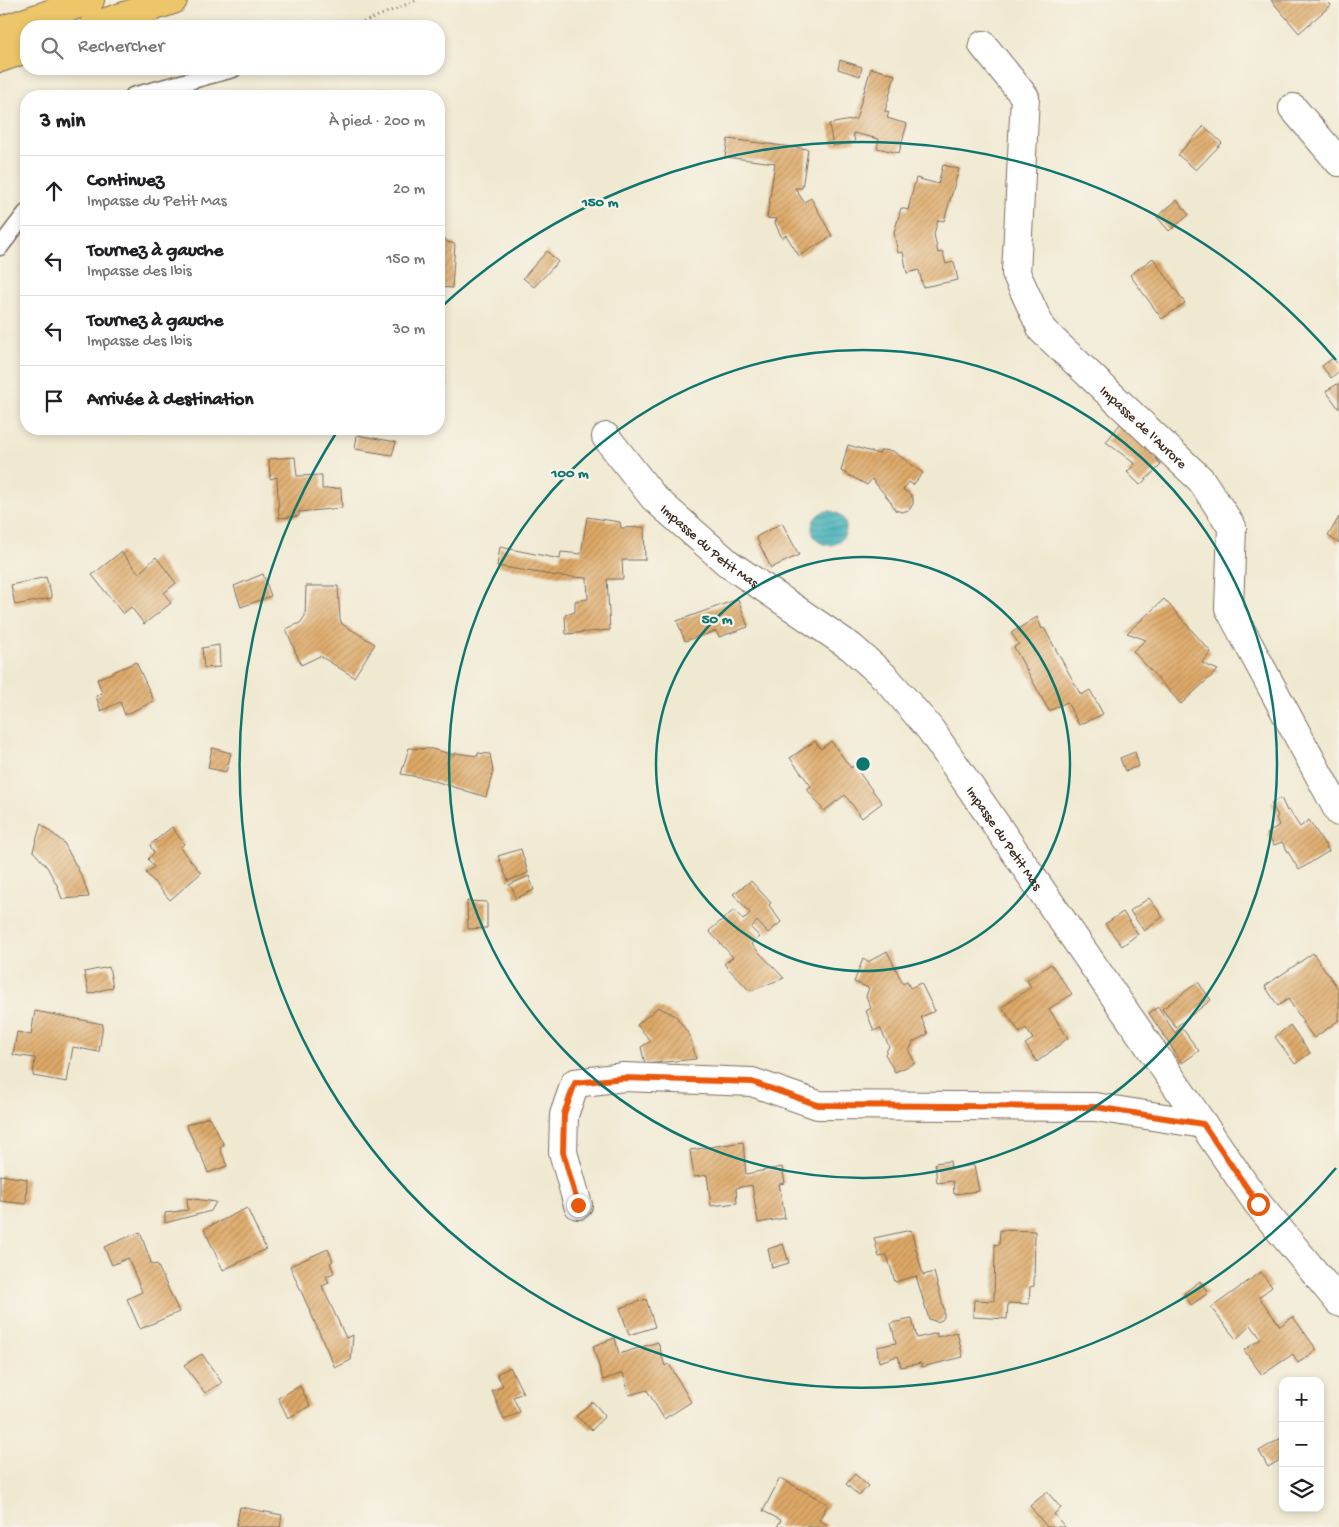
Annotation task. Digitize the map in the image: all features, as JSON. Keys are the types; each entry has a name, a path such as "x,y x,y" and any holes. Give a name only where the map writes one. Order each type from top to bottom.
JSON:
{"main road":[{"path":"32,20 90,0"},
{"path":"112,20 173,0"},
{"path":"0,31 20,24"},
{"path":"0,58 20,51"}],"street":[{"name":"Impasse de l'Aurore","path":"983,45 1025,97 1016,273 1042,330 1201,480 1232,527 1229,608 1339,812"},
{"path":"1293,108 1339,162"},
{"name":"Impasse du Petit Mas","path":"606,437 654,498 729,564 851,647 886,678 930,729 1258,1204 1339,1302"},
{"path":"578,1205 563,1152 564,1114 575,1083 624,1078 752,1082 818,1105 1095,1107 1203,1124"}],"lane":[{"path":"155,90 211,75"},
{"path":"2,242 20,220"}],"path":[{"path":"369,20 417,0"}],"water":[{"path":"829,511 841,516 846,528 841,540 829,545 817,540 812,528 817,516"}],"building":[{"path":"1271,0 1326,0 1331,5 1299,33"},
{"path":"840,60 862,67 860,76 838,69"},
{"path":"871,68 895,75 885,111 889,112 887,118 907,124 899,153 877,148 879,139 853,133 855,142 833,146 829,124 856,119"},
{"path":"1204,126 1222,143 1196,170 1178,155"},
{"path":"728,139 808,149 802,188 795,188 804,202 811,198 832,236 799,256 786,235 782,238 775,223 777,219 767,218 775,163 725,157"},
{"path":"943,165 959,169 944,221 938,220 934,234 938,253 943,252 946,264 954,262 958,280 923,287 919,270 907,273 903,252 898,253 894,233 901,208 908,210 916,178 938,184"},
{"path":"1177,200 1189,215 1169,231 1157,217"},
{"path":"445,239 447,242 455,244 452,288 445,287"},
{"path":"547,251 558,262 534,287 523,278"},
{"path":"1153,258 1185,303 1162,319 1130,275"},
{"path":"1333,358 1339,366 1339,371 1331,378 1322,366"},
{"path":"1339,383 1339,409 1326,391"},
{"path":"1121,423 1143,441 1161,465 1140,485 1127,472 1135,464 1106,442"},
{"path":"357,435 396,442 392,455 355,449"},
{"path":"848,445 879,454 881,450 893,451 923,473 913,485 909,482 903,490 913,498 913,504 909,510 902,512 895,510 891,502 872,479 867,485 841,471"},
{"path":"295,457 297,476 322,475 322,489 341,488 342,508 299,512 299,516 279,518 277,477 270,479 269,459"},
{"path":"587,517 620,522 621,528 644,527 645,560 622,560 623,579 607,579 610,630 566,634 565,615 575,612 575,601 588,599 587,578 558,576 497,566 500,547 560,559 561,552 581,554"},
{"path":"1339,517 1339,543 1328,536"},
{"path":"782,523 799,555 771,568 756,537"},
{"path":"121,552 139,573 156,557 176,583 164,593 171,603 144,624 131,607 123,614 92,575"},
{"path":"263,574 271,596 241,607 234,586"},
{"path":"46,577 52,598 15,605 11,585"},
{"path":"306,586 338,586 342,624 375,644 354,677 320,656 301,665 286,629 300,623 305,616"},
{"path":"738,599 748,627 719,637 716,631 685,641 677,621"},
{"path":"1164,599 1211,652 1202,663 1218,670 1181,704 1133,651 1146,640 1127,633"},
{"path":"1037,617 1042,629 1044,628 1081,695 1090,690 1103,714 1079,725 1067,702 1049,711 1014,647 1019,644 1011,633"},
{"path":"219,645 220,667 204,668 202,648"},
{"path":"136,662 154,701 125,715 120,702 101,711 96,696 102,693 97,679"},
{"path":"815,741 821,749 831,741 851,768 854,766 882,803 862,818 845,795 824,811 807,789 811,786 790,758"},
{"path":"212,748 231,753 226,772 208,768"},
{"path":"409,748 432,749 454,755 455,753 478,756 478,753 490,754 493,771 486,797 425,778 401,774"},
{"path":"1135,752 1139,766 1125,771 1120,758"},
{"path":"1281,798 1287,811 1289,810 1300,827 1309,820 1329,851 1299,870 1282,842 1274,845 1267,834 1279,825 1276,818 1278,816 1271,803"},
{"path":"41,824 64,843 83,879 89,897 62,899 47,867 33,851"},
{"path":"172,827 184,844 180,848 201,873 170,900 146,873 154,867 148,859 154,853 150,845"},
{"path":"521,849 528,873 508,881 498,856"},
{"path":"529,876 534,890 515,899 514,891 509,885"},
{"path":"751,881 771,903 769,905 781,922 768,933 757,921 751,928 760,937 751,944 784,978 750,991 724,964 733,957 709,931 734,910 743,920 750,913 733,894"},
{"path":"1149,898 1163,917 1144,931 1130,911"},
{"path":"467,901 487,902 487,928 468,929"},
{"path":"1123,912 1138,934 1122,946 1105,924"},
{"path":"887,951 903,984 907,981 910,988 921,983 935,1011 921,1017 928,1034 913,1042 909,1051 915,1063 895,1072 885,1054 889,1046 880,1028 874,1031 866,1011 871,1008 866,996 869,988 854,982 863,959 868,962"},
{"path":"1313,953 1339,990 1339,1020 1314,1038 1288,999 1278,1006 1265,986"},
{"path":"1051,964 1072,994 1049,1009 1068,1038 1037,1062 1025,1044 1033,1039 1026,1028 1020,1033 1002,1007 1031,987 1027,980"},
{"path":"109,967 113,987 89,994 84,972"},
{"path":"1198,982 1211,1000 1176,1027 1162,1009"},
{"path":"658,1007 676,1016 690,1036 696,1059 645,1064 641,1047 651,1041 637,1025"},
{"path":"1158,1007 1175,1033 1182,1028 1199,1051 1182,1063 1149,1013"},
{"path":"35,1011 103,1024 99,1052 73,1047 67,1082 33,1076 35,1058 13,1055 17,1032 31,1035"},
{"path":"1290,1025 1310,1053 1295,1064 1275,1037"},
{"path":"209,1117 224,1145 220,1148 227,1166 208,1173 186,1125"},
{"path":"743,1142 746,1174 782,1167 785,1183 779,1184 785,1218 758,1223 752,1185 736,1188 737,1203 711,1206 707,1175 694,1177 690,1150"},
{"path":"950,1161 951,1168 974,1165 979,1191 954,1194 953,1181 937,1183 935,1163"},
{"path":"0,1175 27,1179 26,1204 0,1201"},
{"path":"187,1198 216,1202 211,1211 165,1223 165,1213 188,1210"},
{"path":"247,1208 266,1249 223,1270 204,1229"},
{"path":"911,1230 923,1275 934,1272 944,1309 944,1317 937,1322 929,1319 916,1276 895,1282 887,1255 879,1257 874,1238"},
{"path":"1000,1230 1035,1231 1034,1286 1030,1287 1029,1304 1008,1303 1007,1319 973,1317 974,1300 994,1301 995,1244 999,1245"},
{"path":"140,1232 152,1265 157,1264 179,1312 140,1329 127,1299 142,1292 128,1258 112,1265 104,1247"},
{"path":"783,1244 789,1263 772,1268 768,1249"},
{"path":"328,1249 333,1261 330,1263 334,1273 326,1276 329,1283 322,1286 346,1338 353,1335 351,1360 335,1368 290,1266"},
{"path":"1261,1272 1272,1287 1259,1297 1280,1326 1293,1317 1317,1350 1298,1363 1293,1354 1262,1375 1244,1350 1261,1339 1251,1325 1236,1339 1211,1308"},
{"path":"1200,1281 1208,1293 1191,1305 1184,1293"},
{"path":"646,1299 655,1327 629,1335 620,1308"},
{"path":"912,1319 917,1338 937,1333 937,1337 957,1332 963,1357 922,1367 921,1363 901,1367 898,1356 879,1362 877,1347 896,1343 891,1323"},
{"path":"615,1338 619,1354 658,1342 665,1366 669,1364 691,1402 664,1419 647,1390 629,1395 623,1373 603,1380 593,1346"},
{"path":"202,1354 222,1383 205,1393 184,1365"},
{"path":"510,1367 523,1393 513,1397 520,1412 504,1420 492,1391 503,1386 497,1374"},
{"path":"300,1386 310,1406 288,1418 278,1398"},
{"path":"592,1402 605,1416 592,1430 576,1416"},
{"path":"1279,1439 1279,1460 1268,1467 1259,1451"},
{"path":"855,1474 868,1486 859,1496 846,1484"},
{"path":"780,1478 828,1504 819,1520 827,1525 826,1527 777,1527 781,1520 763,1511"},
{"path":"1047,1492 1061,1508 1054,1514 1065,1527 1047,1527 1030,1506"},
{"path":"240,1507 282,1515 280,1527 236,1527"}],"route":[{"path":"578,1205 563,1152 564,1114 575,1083 624,1078 752,1082 818,1105 1095,1107 1203,1124 1258,1204"}]}
